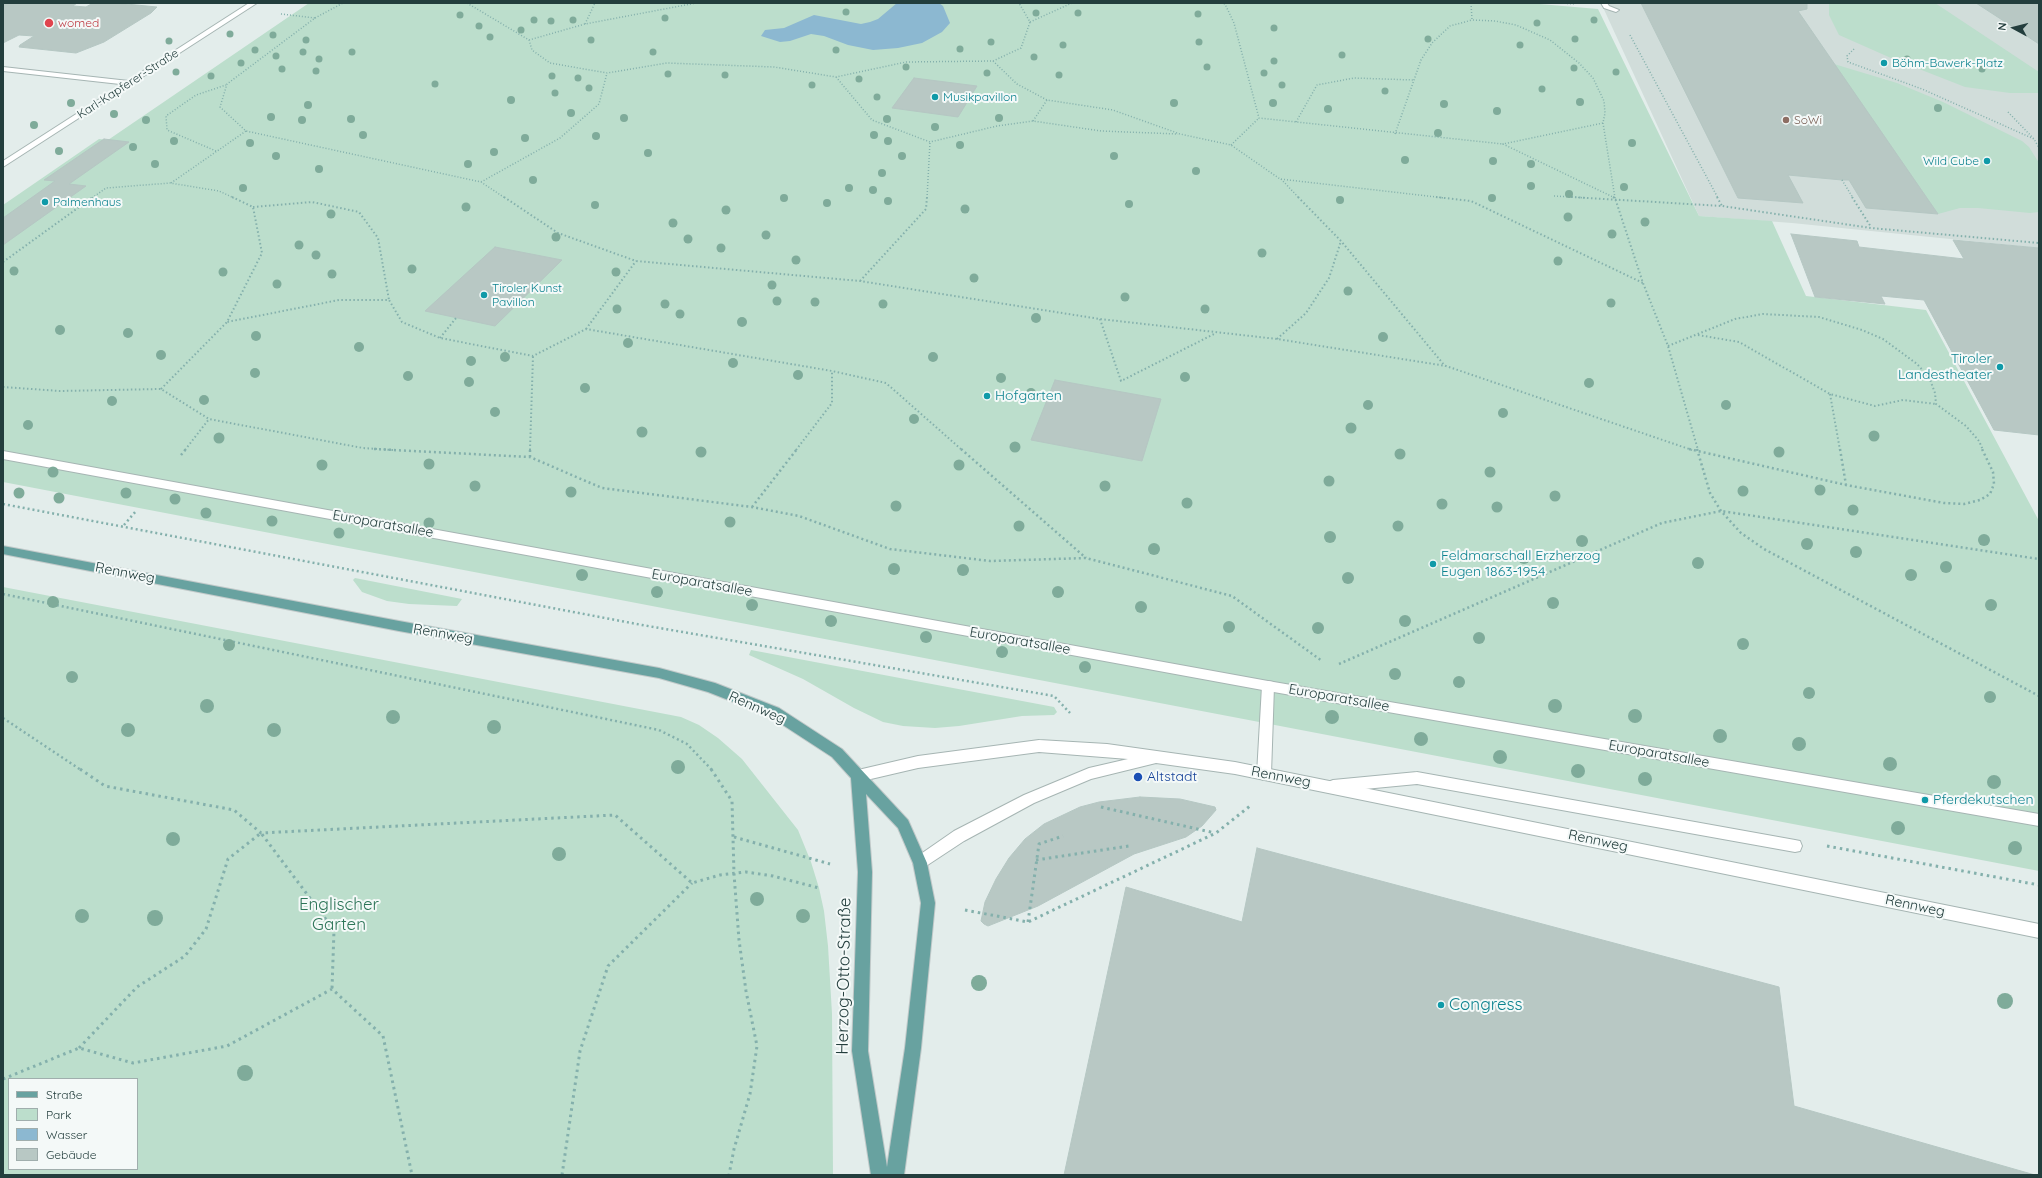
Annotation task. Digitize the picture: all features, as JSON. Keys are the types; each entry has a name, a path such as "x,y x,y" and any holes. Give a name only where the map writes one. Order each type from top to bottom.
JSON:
{"main road":[{"name":"Rennweg","path":"3,550 400,626 660,673 710,687 774,712 837,752 903,824 920,864"},
{"name":"Herzog-Otto-Straße","path":"858,776 865,872 860,1051 880,1175"},
{"path":"895,1175 913,1048 928,903 920,864"}],"street":[{"name":"Karl-Kapferer-Straße","path":"3,165 254,3"},
{"path":"1604,3 1606,7 1616,10"},
{"path":"3,69 129,83"},
{"name":"Europaratsallee","path":"3,455 1268,686 2039,820"},
{"path":"1264,774 1268,686"},
{"name":"Rennweg","path":"858,776 918,762 1039,746 1108,750 1235,768 2039,931"},
{"name":"Rennweg","path":"920,864 959,836 1029,799 1089,774 1156,758"},
{"path":"1330,787 1417,778 1795,846"}],"path":[{"path":"216,151 167,130 166,116 196,95 227,84 315,18 343,3"},
{"path":"467,3 529,40 532,50 550,63 607,73 667,63 774,67 836,77 906,62 993,62 1021,48 1030,22 1072,3"},
{"path":"585,24 595,3"},
{"path":"529,40 585,24 696,3"},
{"path":"1019,3 1030,22"},
{"path":"1221,3 1225,4 1234,23 1259,118"},
{"path":"1471,3 1472,20"},
{"path":"1616,10 1722,206"},
{"path":"276,14 315,18"},
{"path":"1395,134 1421,60 1432,43 1450,26 1472,20 1495,21 1516,25 1550,40 1564,50 1593,78 1604,100 1605,113 1603,123 1615,198 1643,283 1668,346 1710,493 1721,511 1741,533 1764,549 2039,696"},
{"path":"1854,49 1847,56 1848,62 1922,89 2034,139"},
{"path":"993,62 1017,84 1047,100 1113,110 1180,134 1231,145 1280,179 1341,241 1446,366"},
{"path":"481,182 560,138 599,104 607,73"},
{"path":"836,77 872,120 930,142 997,126 1033,121 1101,131 1180,134"},
{"path":"1296,122 1317,85 1354,78 1414,80"},
{"path":"227,84 220,107 246,131 481,182 558,233 636,261 860,281 1100,319 1277,339 1446,366 1699,452 1846,485 1944,503 1964,504 1980,500 1990,494 1994,484 1993,472 1979,441 1966,426 1936,404 1903,400 1875,406 1830,394 1739,342 1697,335"},
{"path":"1033,121 1047,100"},
{"path":"2008,112 2034,139 2039,148"},
{"path":"1259,118 1395,134 1503,144 1603,123"},
{"path":"1231,145 1259,118"},
{"path":"170,183 246,131"},
{"path":"860,281 926,210 930,142"},
{"path":"1503,144 1615,198"},
{"path":"1280,179 1470,201 1643,283"},
{"path":"1842,180 1872,228"},
{"path":"3,262 106,188 170,183 218,191 253,207 312,202 359,212 378,238 389,300 402,322 440,338 533,356 586,329 636,261"},
{"path":"1554,196 1615,198 1722,206 1872,228 2039,243"},
{"path":"161,389 227,322 262,253 253,207"},
{"path":"1277,339 1306,313 1329,278 1341,241"},
{"path":"227,322 339,300 389,300"},
{"path":"1668,346 1735,319 1763,314 1800,315 1841,323 1883,339 1917,364 1929,377 1935,393 1936,404"},
{"path":"440,338 456,318"},
{"path":"1100,319 1120,381 1217,332"},
{"path":"586,329 832,371 886,383 1086,558"},
{"path":"530,457 533,356"},
{"path":"752,507 832,403 832,371"},
{"path":"3,387 60,391 161,389 209,419 363,448 530,457 602,488 752,507 799,516 890,549 990,561 1086,558 1232,596 1331,667"},
{"path":"1830,394 1846,485"},
{"path":"3,504 642,624 1054,696 1108,750"},
{"path":"1331,667 1662,523 1721,511 2039,559"},
{"path":"3,594 660,730 687,744 715,773 732,801 734,874 739,940 746,991 757,1046 750,1094 734,1149 729,1175"},
{"path":"1330,696 1331,667"},
{"path":"3,718 105,786 234,810 261,834 334,930 332,989 383,1036 412,1175"},
{"path":"965,910 1028,922 1216,834 1249,807 1264,774"},
{"path":"1093,805 1216,834"},
{"path":"3,1079 79,1048 137,987 185,956 206,929 228,859 261,834 615,815 692,883"},
{"path":"1028,922 1039,844 1062,836"},
{"path":"734,837 810,859"},
{"path":"1820,844 2039,885"},
{"path":"1036,860 1129,846"},
{"path":"562,1175 580,1051 608,966 692,883 720,875 746,872 773,876 819,888"},
{"path":"79,1048 133,1063 227,1046 332,989"}],"shaded area":[{"path":"1601,3 2039,3 2039,248 1792,223 1699,216"}],"green space":[{"name":"Hofgarten","path":"309,3 1528,3 1598,9 1699,216 1772,221 1806,296 1926,310 2039,521 2039,871 3,482 3,205 99,139 108,140"},
{"path":"1829,3 1935,3 2039,72 2039,93 2010,93 1965,87 1891,58 1839,35 1829,15"},
{"path":"1834,64 1897,83 1943,102 2022,141 2029,147 2039,163 2039,212 2030,213 1978,208 1960,208 1938,214"},
{"path":"355,578 462,599 457,606 409,604 387,601 362,592 353,580"},
{"name":"Englischer Garten","path":"3,587 681,717 699,725 718,738 742,759 798,830 811,862 819,888 824,911 828,946 832,1014 833,1175 3,1175"},
{"path":"751,650 1054,707 1057,712 1054,715 1022,716 959,726 935,728 903,726 883,722 854,708 803,679 749,655"}],"water":[{"path":"897,3 939,3 943,6 950,23 942,32 922,43 898,48 873,50 848,45 824,36 811,34 790,41 780,42 761,36 765,30 784,28 814,15 861,24 870,22 878,19"}],"building":[{"path":"3,3 77,3 73,6 86,7 93,3 116,3 157,7 151,13 104,42 76,53 19,47 34,36 19,35 3,43"},
{"name":"SoWi","path":"1641,3 1807,3 1807,9 1798,11 1938,214 1866,208 1849,180 1788,175 1803,203 1738,198"},
{"path":"1976,3 2039,3 2039,44 2010,25"},
{"name":"Musikpavillon","path":"914,78 977,86 958,117 892,108"},
{"name":"Palmenhaus","path":"104,139 129,142 69,184 86,186 3,245 3,218 55,181 44,180"},
{"name":"Tiroler Landestheater","path":"1791,234 1857,241 1859,247 1964,259 1953,240 2039,248 2039,435 1994,430 1924,300 1881,296 1885,304 1815,297"},
{"name":"Tiroler Kunst Pavillon","path":"495,247 562,260 495,326 425,311"},
{"path":"1055,380 1161,399 1142,461 1031,440"},
{"path":"1140,797 1180,799 1215,807 1216,810 1202,826 1186,837 1134,854 1038,906 988,926 981,921 985,902 996,879 1009,858 1025,839 1044,824 1080,807 1099,802"},
{"name":"Congress","path":"1257,848 1779,987 1794,1106 2035,1175 1064,1175 1126,887 1242,922"}],"place":[{"name":"womed","path":"49,23"},
{"name":"Böhm-Bawerk-Platz","path":"1884,63"},
{"name":"Musikpavillon","path":"935,97"},
{"name":"SoWi","path":"1786,120"},
{"name":"Wild Cube","path":"1987,161"},
{"name":"Palmenhaus","path":"45,202"},
{"name":"Tiroler Kunst Pavillon","path":"484,295"},
{"name":"Tiroler Landestheater","path":"2000,367"},
{"name":"Hofgarten","path":"987,396"},
{"name":"Feldmarschall Erzherzog Eugen 1863-1954","path":"1433,564"},
{"name":"Altstadt","path":"1138,777"},
{"name":"Pferdekutschen","path":"1925,800"},
{"name":"Congress","path":"1441,1005"}]}
